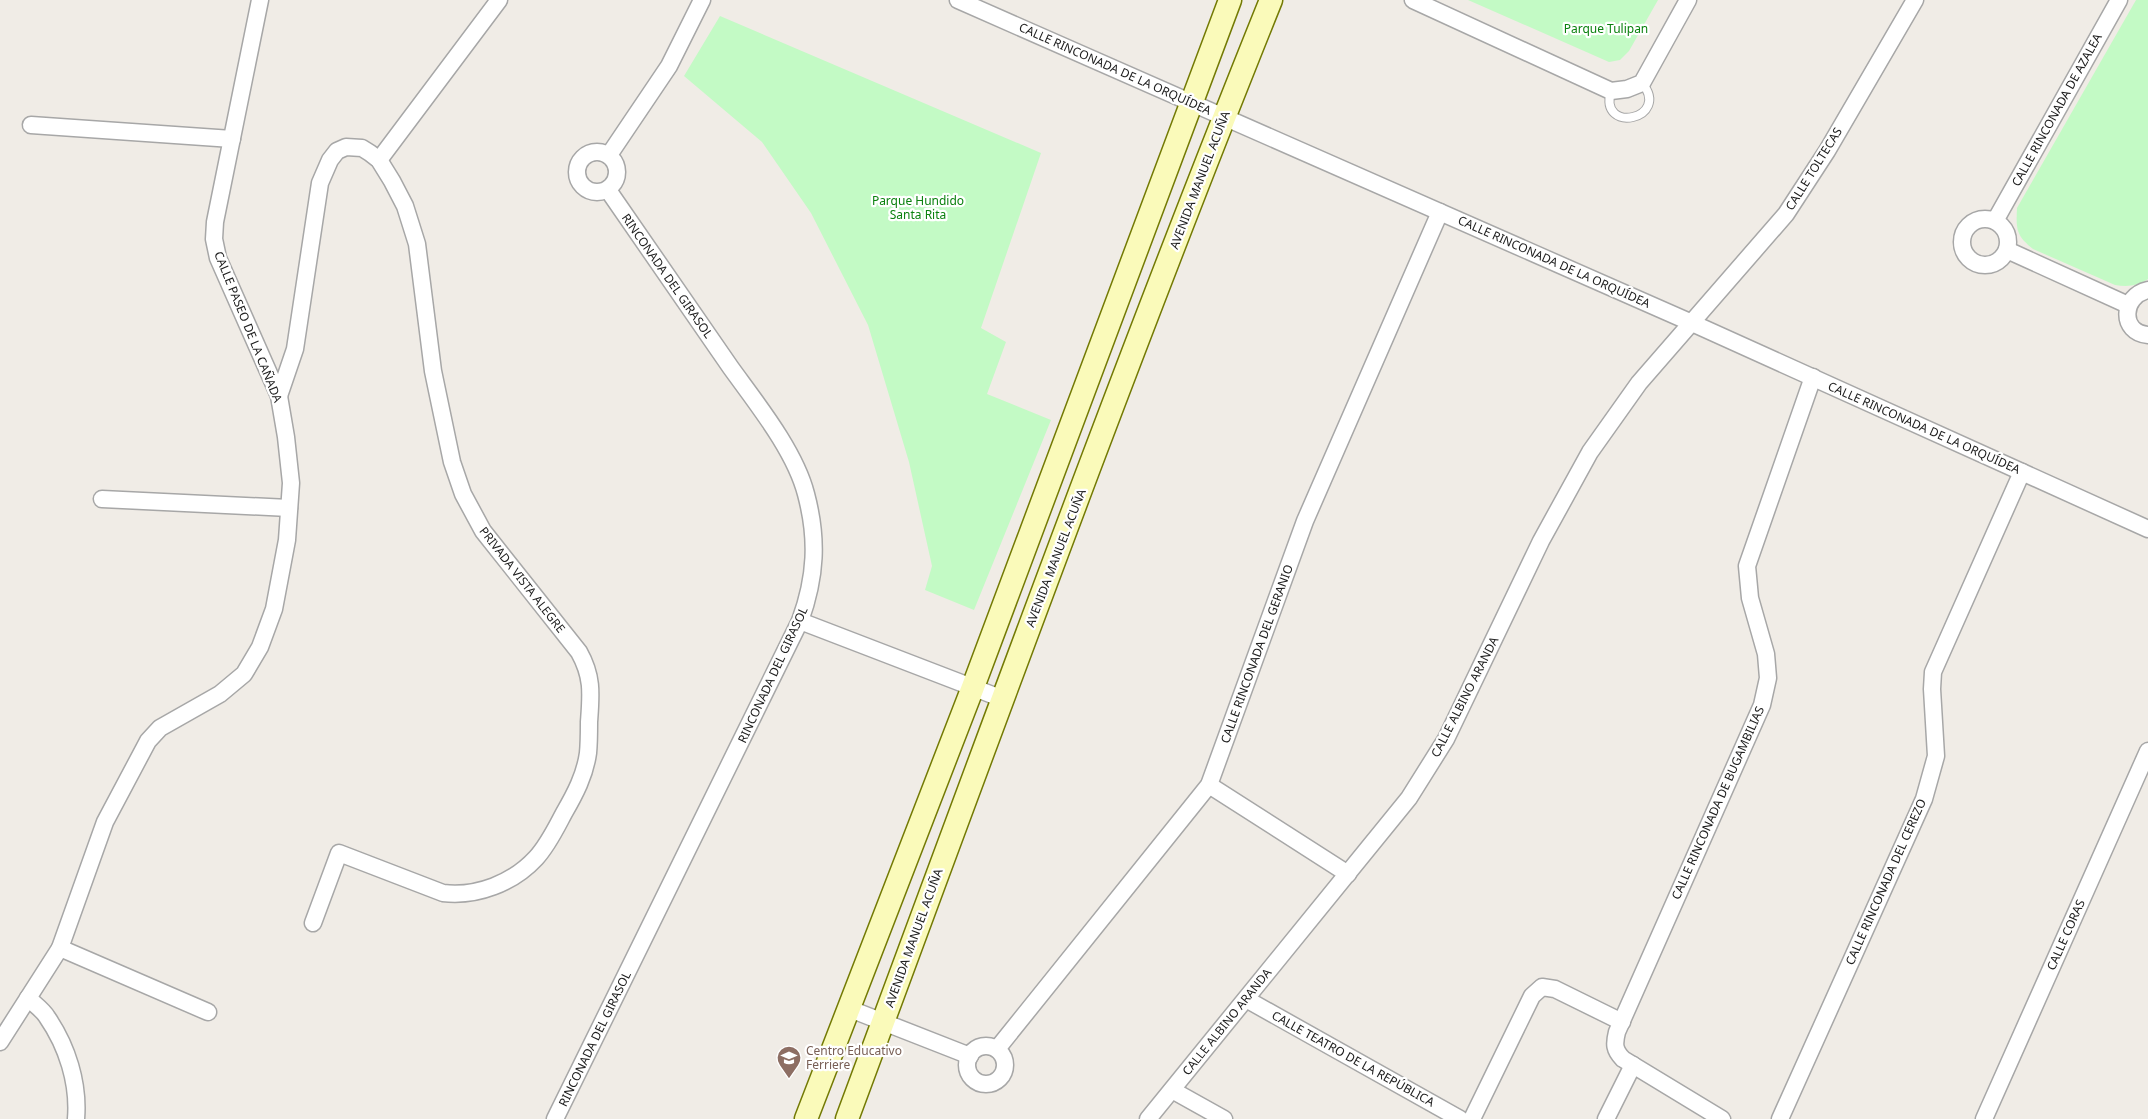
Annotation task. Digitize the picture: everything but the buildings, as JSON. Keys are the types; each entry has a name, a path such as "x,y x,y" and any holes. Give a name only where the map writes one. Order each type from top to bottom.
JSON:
{"street":[{"name":"CALLE PASEO DE LA CAÑADA","path":"0,1042 5,1023 28,998 60,948 105,822 148,741 160,728 220,694 244,674 260,647 274,609 287,540 291,483 279,396 218,258 214,240 215,222 260,0"},
{"path":"379,160 499,0"},
{"path":"609,155 669,66 702,0"},
{"name":"CALLE RINCONADA DE LA ORQUÍDEA","path":"958,0 1692,322 2148,529"},
{"path":"806,1119 973,687 1230,0"},
{"name":"AVENIDA MANUEL ACUÑA","path":"847,1119 1003,699 1224,117 1272,0"},
{"path":"1413,0 1611,91 1627,89 1642,83 1688,0"},
{"name":"CALLE TOLTECAS","path":"1692,322 1786,214 1827,151 1915,0"},
{"name":"CALLE RINCONADA DE AZALEA","path":"1995,221 2119,0"},
{"path":"31,125 232,139"},
{"name":"PRIVADA VISTA ALEGRE","path":"279,396 294,349 320,183 324,169 337,151 346,147 362,148 379,160 392,181 404,206 417,244 433,370 452,462 463,494 483,531 579,652 586,666 591,684 588,752 576,791 548,842 536,858 516,875 490,888 456,894 443,893 339,853 313,923"},
{"path":"597,151 609,155 617,166 616,179 608,190 595,193 583,188 576,178 577,165 585,155 597,151"},
{"name":"RINCONADA DEL GIRASOL","path":"555,1119 800,621 810,595 814,533 806,493 795,463 760,409 608,190"},
{"name":"CALLE RINCONADA DEL GERANIO","path":"997,1049 1209,784 1305,522 1440,212"},
{"path":"1984,218 1995,221 2002,226 2006,233 2008,241 2007,250 2000,259 1991,264 1980,264 1970,259 1964,250 1962,240 1964,234 1966,229 1974,222 1984,218"},
{"path":"2007,250 2128,305"},
{"path":"2148,290 2134,297 2128,305 2127,314 2130,324 2136,331 2148,335"},
{"name":"CALLE ALBINO ARANDA","path":"1148,1119 1410,798 1446,739 1541,541 1590,452 1639,383 1692,322"},
{"name":"CALLE RINCONADA DE BUGAMBILIAS","path":"1633,1065 1616,1051 1614,1043 1762,705 1768,678 1766,654 1750,598 1747,566 1813,378"},
{"name":"CALLE RINCONADA DEL CEREZO","path":"1780,1119 1924,799 1936,756 1932,689 1933,672 2022,472"},
{"path":"102,499 289,508"},
{"path":"800,621 1003,699"},
{"name":"CALLE CORAS","path":"1984,1119 2148,751"},
{"path":"1209,784 1348,874"},
{"path":"60,948 208,1012"},
{"path":"1472,1119 1532,996 1542,987 1555,989 1622,1022"},
{"path":"28,998 46,1015 64,1046 75,1084 76,1119"},
{"name":"CALLE TEATRO DE LA REPÚBLICA","path":"1246,999 1460,1119"},
{"path":"850,1009 970,1056"},
{"path":"982,1047 997,1049 1003,1057 1005,1066 1002,1075 996,1082 986,1084 977,1082 970,1075 968,1066 970,1056 975,1050 982,1047"},
{"path":"1606,1119 1633,1065 1722,1119"},
{"path":"802,1119 818,1088"},
{"path":"1172,1090 1224,1119"}],"lane":[{"path":"1611,91 1609,100 1612,110 1622,117 1634,118 1643,112 1649,100 1642,83"}],"green space":[{"name":"Parque Tulipan","path":"1468,0 1658,0 1629,51 1620,60 1609,62"},
{"path":"2136,0 2148,0 2148,279 2136,285 2124,286 2115,285 2033,249 2023,240 2018,232 2017,208"},
{"name":"Parque Hundido Santa Rita","path":"720,16 1041,153 981,328 1006,342 987,394 1051,420 974,610 925,590 932,566 909,462 868,325 811,213 762,142 684,76"}],"place":[{"name":"Centro Educativo Ferriere","path":"789,1079"}]}
